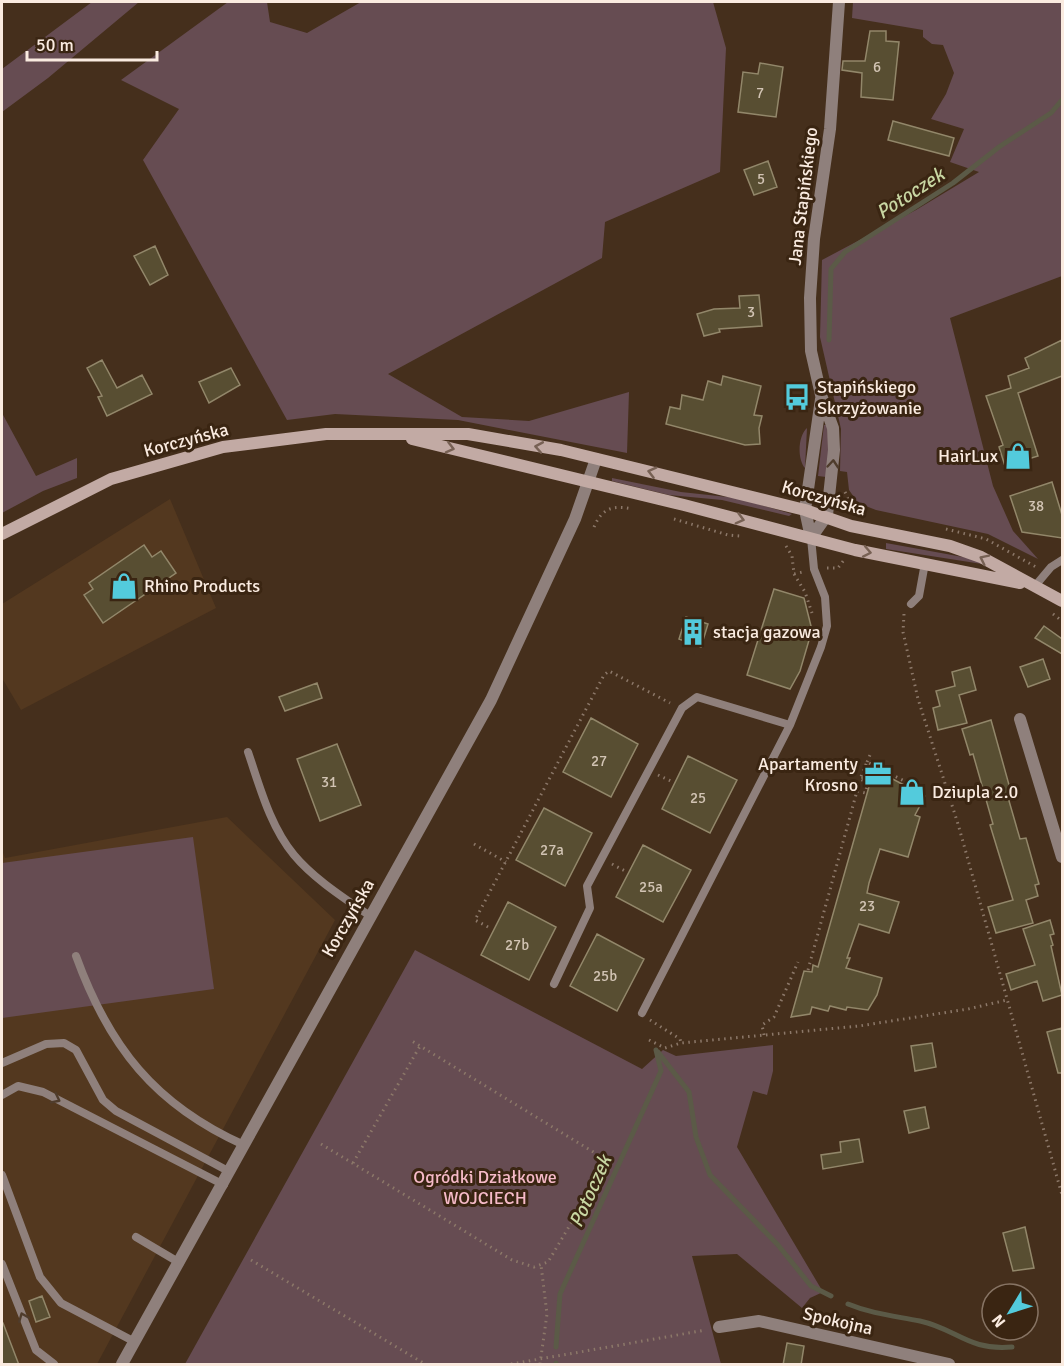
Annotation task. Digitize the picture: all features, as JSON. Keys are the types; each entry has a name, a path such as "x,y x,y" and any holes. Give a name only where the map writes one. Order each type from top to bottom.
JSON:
{"main road":[{"name":"Korczyńska","path":"2,534 111,479 223,447 326,434 468,434 596,459 827,515 851,526 973,554 1062,601"},
{"name":"Korczyńska","path":"394,434 811,538 1035,586"}],"street":[{"name":"Jana Stapińskiego","path":"811,538 827,515 834,439 811,351 810,298 814,239 830,129 839,2"},
{"name":"Jana Stapińskiego","path":"811,538 805,510 821,395"},
{"name":"Korczyńska","path":"122,1365 224,1185 244,1144 370,915 491,700 575,519 590,482 596,459"},
{"path":"1020,719 1062,857"},
{"name":"Spokojna","path":"719,1327 759,1322 949,1365"}],"lane":[{"path":"642,1012 789,725 822,647 827,626 825,597 814,569 811,538"},
{"path":"1035,586 1051,567 1062,560"},
{"path":"911,604 919,596 925,563"},
{"path":"554,984 590,908 587,886 682,708 697,697 789,725"},
{"path":"248,752 274,823 292,853 314,875 370,915"},
{"path":"76,956 101,1017 158,1091 210,1129 244,1144"},
{"path":"2,1063 45,1044 64,1043 76,1050 103,1100 116,1111 230,1172"},
{"path":"2,1095 18,1086 43,1092 224,1185"},
{"path":"2,1175 40,1277 50,1290 61,1303 135,1342"},
{"path":"136,1237 180,1263"},
{"path":"2,1264 36,1350 54,1365"}],"path":[{"path":"794,574 810,602 814,621"},
{"path":"911,604 903,615 903,632 918,699 958,824 1062,1196"},
{"path":"488,927 475,920 604,675 609,671 682,708"},
{"path":"808,970 857,791 865,793 868,783 860,779 870,755"},
{"path":"867,762 924,791"},
{"path":"655,774 673,782"},
{"path":"474,844 506,862"},
{"path":"764,1035 762,1025 774,1017 798,962"},
{"path":"649,1040 665,1048 681,1043 859,1026 968,1009 1007,1000"},
{"path":"642,1012 654,1026 680,1039 681,1043"},
{"path":"321,1144 512,1260 534,1267 548,1262 608,1161 412,1041"},
{"path":"353,1163 420,1046"},
{"path":"251,1260 424,1365"},
{"path":"540,1365 547,1314 541,1264"},
{"path":"510,1365 672,1338 719,1327"}],"shaded area":[{"path":"170,499 216,608 21,710 2,678 2,604"},
{"path":"227,817 335,920 97,1364 2,1364 2,850 5,858"}],"green space":[{"path":"92,2 139,2 48,78 2,112 2,69"},
{"path":"228,2 267,2 270,22 307,33 361,2 713,2 726,48 720,172 605,222 602,258 388,374 462,417 529,421 629,392 627,453 458,420 335,414 287,420 143,160 179,109 121,80"},
{"path":"853,2 1062,2 1062,276 950,318 993,486 1013,531 1038,559 988,534 876,510 858,503 849,490 847,472 840,471 841,429 820,337 822,260 916,210 979,172 950,162 964,129 931,119 946,94 954,73 943,45 932,44 923,37 923,30 852,18"},
{"path":"2,413 36,476 77,458 77,478 43,491 2,513"},
{"path":"824,425 827,425 829,448 826,477 818,476"},
{"path":"807,428 805,468 802,464 800,448 802,436"},
{"path":"612,478 681,492 737,498 792,514 789,516 722,500 669,495 612,481"},
{"path":"886,543 974,559 982,564 886,549"},
{"path":"193,837 214,989 2,1018 2,863"},
{"name":"Ogródki Działkowe WOJCIECH","path":"415,950 642,1069 663,1050 676,1056 773,1045 773,1071 767,1095 753,1091 737,1147 823,1292 810,1298 802,1308 737,1254 692,1256 721,1364 185,1364"}],"building":[{"path":"870,31 886,31 886,41 899,42 893,100 861,97 862,73 842,70 843,61 865,61"},
{"path":"760,63 783,67 776,117 738,112 743,72 758,74"},
{"path":"893,121 954,138 949,156 888,140"},
{"path":"768,161 777,187 754,195 744,170"},
{"path":"155,246 168,275 150,285 134,256"},
{"path":"759,295 762,326 719,329 720,332 704,336 697,314 714,309 740,308 739,296"},
{"path":"1062,340 1062,376 1018,393 1038,456 1005,466 999,447 1003,445 986,396 1011,388 1008,376 1029,368 1025,358"},
{"path":"102,360 117,388 142,375 152,394 107,416 98,397 102,396 87,368"},
{"path":"231,368 240,385 209,403 199,382"},
{"path":"723,376 761,386 754,415 762,416 759,428 760,444 745,445 666,424 670,407 680,409 682,395 703,400 708,381 721,385"},
{"path":"1052,482 1062,515 1062,538 1022,532 1010,496"},
{"name":"Rhino Products","path":"144,545 152,557 161,551 176,573 103,623 84,595 93,589 89,583"},
{"path":"774,589 804,598 812,630 800,671 790,689 747,675"},
{"name":"stacja gazowa","path":"686,617 708,624 701,647 679,639"},
{"path":"1044,626 1062,639 1062,654 1035,638"},
{"path":"1043,659 1050,679 1028,687 1020,667"},
{"path":"970,667 976,690 959,695 967,723 938,730 933,708 940,706 936,691 955,686 952,672"},
{"path":"317,683 322,698 285,711 279,697"},
{"path":"591,718 638,744 611,797 563,772"},
{"path":"991,720 1011,792 1007,794 1020,839 1026,838 1039,884 1035,885 1038,896 1026,900 1033,923 996,933 988,907 1013,900 990,825 993,824 973,754 970,755 962,729"},
{"path":"337,744 361,805 320,821 297,759"},
{"path":"688,756 737,780 710,833 662,809"},
{"path":"868,766 925,796 915,815 920,817 908,857 880,849 869,883 867,893 899,902 889,933 859,924 847,958 850,958 846,968 882,978 877,995 868,1010 847,1007 846,1010 830,1006 828,1011 812,1007 810,1014 791,1017 804,971 812,972 813,965 818,967 870,783 862,778"},
{"path":"544,808 592,833 565,886 516,860"},
{"path":"643,845 691,870 663,922 616,897"},
{"path":"508,902 556,927 529,980 481,955"},
{"path":"1050,920 1054,934 1050,935 1053,945 1051,946 1062,995 1043,1001 1037,981 1011,990 1006,974 1035,965 1023,929"},
{"path":"597,934 644,959 617,1011 570,986"},
{"path":"1062,1028 1062,1073 1058,1073 1047,1032"},
{"path":"932,1043 936,1067 915,1071 911,1046"},
{"path":"925,1107 929,1128 909,1133 904,1111"},
{"path":"859,1139 863,1162 823,1169 821,1155 841,1152 840,1142"},
{"path":"1025,1227 1034,1268 1013,1271 1003,1233"},
{"path":"42,1296 50,1317 36,1322 29,1301"},
{"path":"3,1323 19,1365 2,1365"},
{"path":"787,1343 804,1346 801,1365 783,1365"}],"waterway":[{"name":"Potoczek","path":"829,340 831,269 845,252 953,183 999,147 1051,113 1062,100"},
{"name":"Potoczek","path":"556,1347 560,1294 661,1071 656,1050"},
{"path":"658,1052 689,1092 696,1137 710,1175 778,1245 811,1286 831,1296"},
{"path":"848,1304 933,1325 984,1346 1012,1347"}],"place":[{"name":"Stapińskiego Skrzyżowanie","path":"797,397"},
{"name":"HairLux","path":"1018,456"},
{"name":"Rhino Products","path":"124,586"},
{"name":"stacja gazowa","path":"693,632"},
{"name":"Apartamenty Krosno","path":"878,774"},
{"name":"Dziupla 2.0","path":"912,792"}]}
